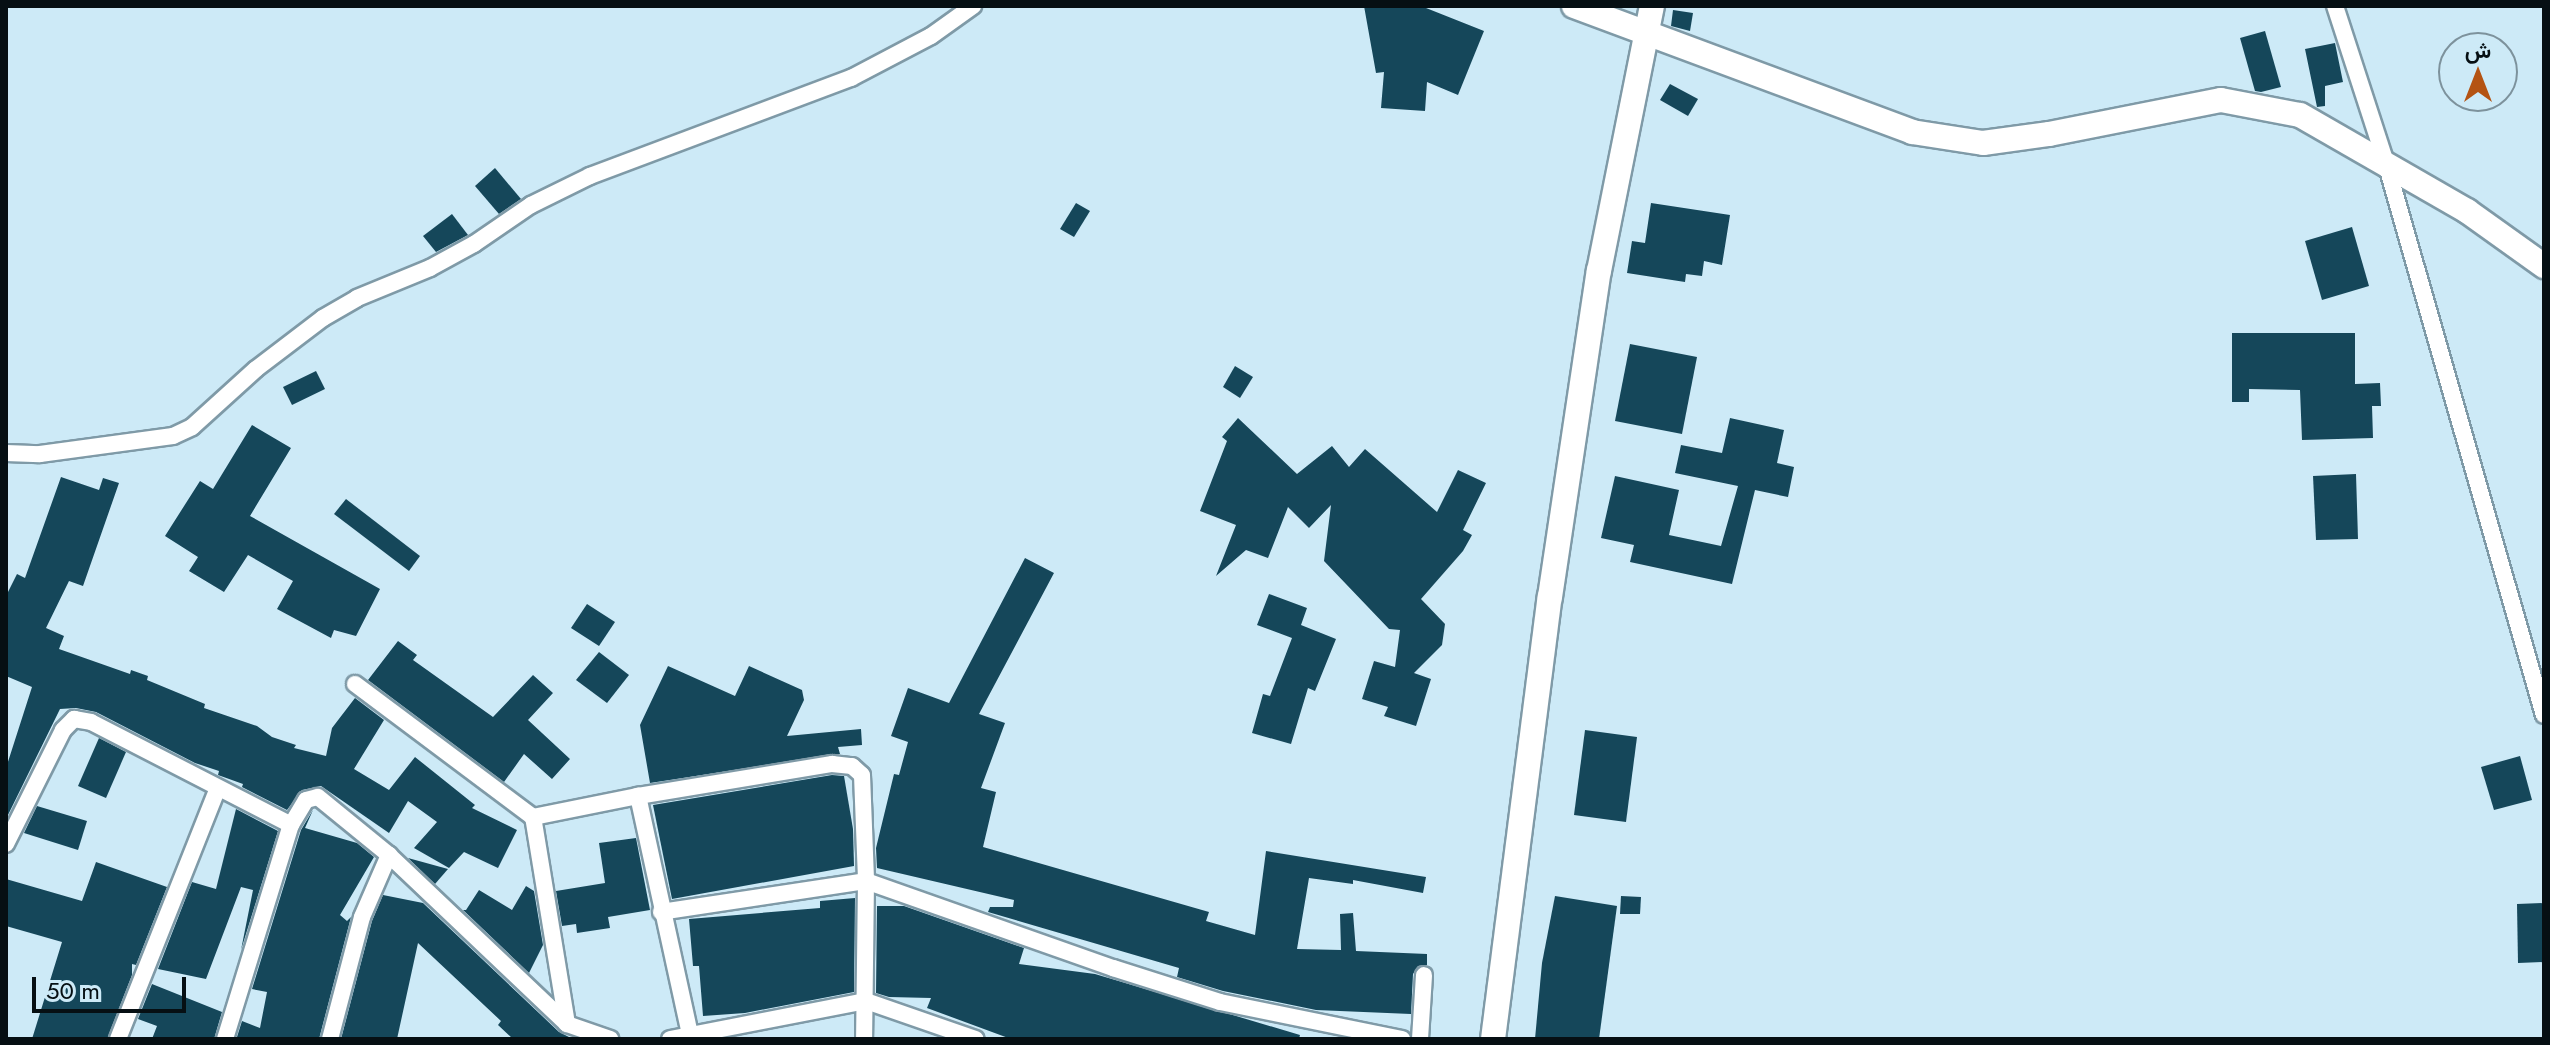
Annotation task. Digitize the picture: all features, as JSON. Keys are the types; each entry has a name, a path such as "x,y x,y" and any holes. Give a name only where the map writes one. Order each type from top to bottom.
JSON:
{"street":[{"path":"6,453 40,454 173,436 192,427 256,369 323,318 357,298 430,268 474,244 531,205 590,176 851,78 931,36 973,6"},
{"path":"1574,6 1912,132 1983,143 2049,134 2221,100 2300,115 2467,211 2544,266"},
{"path":"1493,1039 1550,597 1596,287 1652,6"},
{"path":"2335,6 2386,163 2544,715"},
{"path":"355,684 533,817 567,1024"},
{"path":"6,844 63,730 74,719 91,722 291,825"},
{"path":"533,817 832,764 852,766 862,775 866,881 864,1039"},
{"path":"118,1039 218,788"},
{"path":"638,796 690,1036"},
{"path":"225,1039 291,825 306,800 318,797 389,855 567,1024 610,1039"},
{"path":"330,1039 362,917 389,855"},
{"path":"661,912 866,881 1113,968 1220,1002 1402,1039"},
{"path":"1420,1039 1424,975"},
{"path":"670,1039 866,1001 976,1039"}],"building":[{"path":"1364,6 1421,6 1484,31 1458,95 1427,82 1425,111 1381,108 1384,72 1376,73"},
{"path":"1673,10 1693,13 1690,31 1671,26"},
{"path":"2265,31 2281,87 2261,92 2255,91 2240,38"},
{"path":"2335,43 2343,82 2325,86 2325,106 2317,107 2305,49"},
{"path":"1670,84 1698,99 1688,116 1660,100"},
{"path":"495,168 521,199 499,214 475,186"},
{"path":"1076,203 1090,211 1074,237 1060,229"},
{"path":"1651,203 1730,215 1722,265 1704,261 1702,276 1686,274 1685,282 1627,273 1632,241 1645,243"},
{"path":"452,214 468,235 436,252 423,236"},
{"path":"2352,227 2369,286 2322,300 2305,241"},
{"path":"2232,333 2355,333 2355,384 2380,383 2381,406 2372,406 2373,438 2302,440 2300,390 2249,389 2249,402 2232,402"},
{"path":"1630,344 1697,357 1682,434 1615,421"},
{"path":"1235,366 1253,377 1240,398 1223,387"},
{"path":"316,371 325,389 292,405 283,387"},
{"path":"1238,418 1297,474 1332,446 1349,467 1365,449 1437,512 1458,470 1486,483 1463,530 1472,535 1463,551 1421,599 1445,624 1442,645 1414,673 1431,679 1416,726 1384,716 1388,707 1362,699 1374,661 1395,667 1400,630 1389,629 1324,561 1331,505 1309,528 1288,507 1268,558 1246,550 1216,576 1236,525 1200,511 1227,441 1222,437"},
{"path":"1730,418 1784,430 1777,463 1794,467 1788,497 1755,490 1732,584 1630,562 1634,545 1601,538 1615,476 1679,490 1669,535 1721,546 1738,486 1675,473 1681,445 1722,453"},
{"path":"252,425 291,448 250,516 380,589 356,636 334,630 331,638 277,609 293,581 248,555 224,592 189,571 198,557 165,536 200,481 213,489"},
{"path":"2356,474 2358,539 2316,540 2313,476"},
{"path":"61,477 99,490 103,478 119,483 83,586 69,581 46,628 64,636 59,649 130,674 131,670 148,676 147,680 205,704 204,708 257,726 272,737 296,745 294,748 326,756 332,728 355,698 384,720 354,769 389,790 415,757 475,805 472,808 517,830 498,868 464,852 449,868 414,848 437,822 408,801 389,833 321,786 302,790 287,810 242,787 243,784 218,775 219,771 195,763 96,712 76,708 60,709 6,819 6,768 32,687 6,676 6,596 17,574 25,578"},
{"path":"346,499 420,556 409,571 334,514"},
{"path":"1025,558 1054,573 979,714 1005,723 981,788 996,792 983,847 1209,912 1206,921 1255,935 1266,851 1426,877 1423,893 1353,880 1353,884 1309,878 1297,949 1341,950 1340,914 1353,913 1356,951 1427,954 1427,965 1418,966 1413,974 1411,1014 1316,1010 1223,991 1177,977 1179,968 988,912 990,907 1013,907 1014,900 877,868 876,848 894,774 899,775 908,742 891,736 908,688 949,703"},
{"path":"1269,594 1307,608 1301,625 1336,639 1315,691 1308,688 1291,744 1252,733 1263,694 1270,696 1292,638 1257,625"},
{"path":"587,604 615,622 599,646 571,628"},
{"path":"398,641 417,655 413,660 493,717 533,675 553,693 528,720 570,759 552,779 524,754 504,782 368,680"},
{"path":"599,652 629,675 607,703 576,680"},
{"path":"668,666 735,696 749,666 802,690 804,700 787,736 861,729 862,745 838,747 840,754 650,783 640,725"},
{"path":"1585,730 1637,737 1626,822 1574,815"},
{"path":"99,738 126,752 106,798 78,786"},
{"path":"2520,756 2532,800 2494,810 2481,767"},
{"path":"832,775 844,776 853,829 854,866 672,899 653,805"},
{"path":"37,806 87,821 78,850 24,833"},
{"path":"236,809 278,831 241,950 253,890 241,887 206,979 158,969 192,882 216,889"},
{"path":"313,810 305,828 357,843 374,857 340,915 347,921 351,917 319,1039 243,1039 237,1037 242,1021 260,1028 267,992 252,989 301,830"},
{"path":"636,838 650,910 608,917 610,928 577,933 576,924 562,926 556,891 605,883 599,843"},
{"path":"408,858 448,869 435,884"},
{"path":"96,862 167,887 136,965 132,964 132,975 107,1039 32,1039 62,942 6,926 6,879 82,901"},
{"path":"526,886 534,891 543,945 529,973 463,910 479,890 512,910"},
{"path":"383,895 423,903 559,1032 573,1039 513,1039 498,1025 501,1021 418,943 397,1039 341,1039 372,921"},
{"path":"1555,896 1617,906 1599,1039 1535,1039 1542,963"},
{"path":"1621,896 1641,897 1640,914 1620,914"},
{"path":"855,898 854,992 745,1013 703,1016 699,966 693,966 689,919 820,908 820,901"},
{"path":"2544,903 2544,962 2518,963 2517,904"},
{"path":"877,906 904,906 1024,948 1019,964 1095,974 1300,1035 1299,1039 1011,1039 927,1008 931,998 889,997 876,993"},
{"path":"152,984 222,1012 214,1039 152,1039 157,1026 138,1019"}]}
